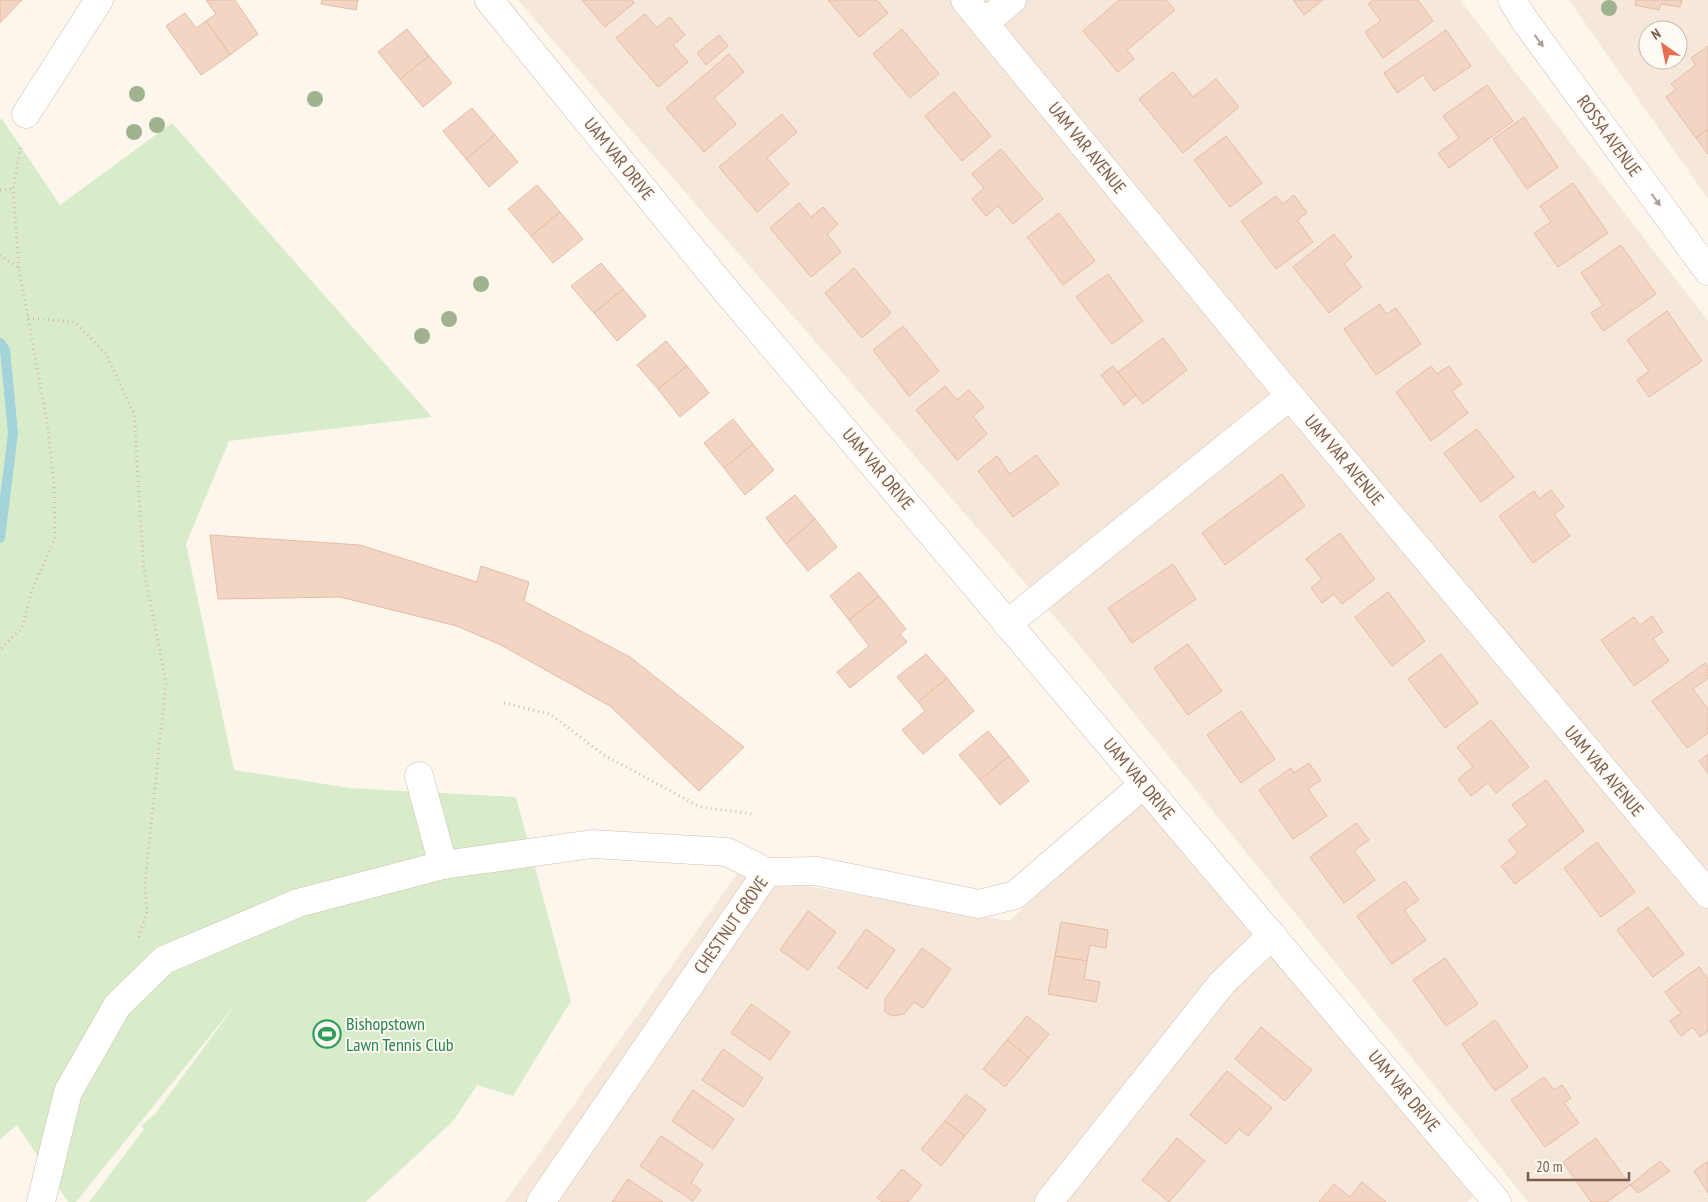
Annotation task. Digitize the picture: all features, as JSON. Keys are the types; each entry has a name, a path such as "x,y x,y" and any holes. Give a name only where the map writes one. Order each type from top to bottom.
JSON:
{"street":[{"path":"26,114 99,0"},
{"name":"UAM VAR DRIVE","path":"489,0 722,286 955,559 1007,624 1272,935 1494,1201"},
{"name":"UAM VAR AVENUE","path":"966,0 1290,396 1708,894"},
{"path":"984,23 1012,0"},
{"name":"ROSSA AVENUE","path":"1512,0 1525,21 1708,271"},
{"path":"1007,624 1290,396"},
{"path":"420,776 442,865"},
{"name":"CHESTNUT GROVE","path":"541,1202 767,872 816,871 979,904 1015,895 1144,784"},
{"path":"41,1202 68,1092 117,1006 164,960 298,903 442,865 592,844 727,852 767,872"},
{"path":"1049,1202 1222,983 1272,935"}],"path":[{"path":"0,650 22,628 32,590 55,538 54,482 47,423 19,268 13,189 26,114"},
{"path":"0,190 13,189"},
{"path":"0,255 19,268"},
{"path":"28,318 75,322 106,354 134,413 144,570 166,682 145,883 147,912 138,940"},
{"path":"504,703 550,714 604,755 700,807 753,814"}],"shaded area":[{"path":"518,0 1460,0 1708,321 1708,1202 1528,1202 1079,645"},
{"path":"1569,0 1708,0 1708,199"},
{"path":"1142,802 1473,1196 1468,1202 505,1202 737,874 1009,921"}],"green space":[{"path":"0,119 2,119 60,205 172,123 432,417 229,441 186,544 234,770 350,788 516,797 571,1001 513,1096 477,1085 453,1121 366,1202 89,1202 144,1129 141,1126 155,1114 239,1000 76,1202 68,1202 17,1125 0,1139"}],"building":[{"path":"0,0 22,0 0,23"},
{"path":"206,0 235,0 258,34 230,55 206,21 216,14"},
{"path":"322,0 358,0 356,10 321,4"},
{"path":"582,0 632,0 634,3 605,27"},
{"path":"828,0 877,0 888,13 859,37"},
{"path":"1119,0 1166,0 1175,10 1127,50 1134,59 1118,72 1083,31"},
{"path":"1293,0 1323,0 1304,15"},
{"path":"1373,0 1418,0 1433,21 1383,58 1365,32 1381,21 1368,4"},
{"path":"1636,0 1682,0 1680,7 1661,4 1659,10 1635,5"},
{"path":"185,13 196,28 206,21 230,55 201,75 166,26"},
{"path":"645,14 657,28 670,17 685,35 673,45 688,62 658,87 616,38"},
{"path":"407,29 429,56 400,79 378,52"},
{"path":"902,29 939,74 910,98 873,54"},
{"path":"1446,30 1471,66 1434,91 1423,75 1397,93 1384,73"},
{"path":"719,35 728,46 706,65 697,53"},
{"path":"1708,46 1708,129 1696,138 1666,97 1676,89 1671,84 1696,65 1691,58"},
{"path":"729,54 744,72 714,98 736,124 704,152 666,108"},
{"path":"429,56 452,83 423,107 400,79"},
{"path":"1173,72 1193,97 1216,79 1239,107 1183,153 1139,99"},
{"path":"1487,85 1513,121 1449,168 1438,153 1459,138 1443,116"},
{"path":"954,92 991,136 962,161 925,116"},
{"path":"472,108 495,135 466,159 443,131"},
{"path":"782,114 797,132 767,158 789,184 757,212 719,167"},
{"path":"1524,117 1558,167 1527,189 1493,139"},
{"path":"1708,129 1708,154 1696,138"},
{"path":"495,135 518,162 489,187 466,159"},
{"path":"1226,136 1262,183 1230,207 1194,160"},
{"path":"1001,149 1043,199 1013,224 998,206 986,216 972,199 984,188 972,174"},
{"path":"1573,183 1608,233 1558,267 1534,233 1551,222 1540,206"},
{"path":"537,185 560,212 531,236 508,209"},
{"path":"1294,195 1307,213 1297,220 1313,242 1276,269 1241,221 1276,196 1283,204"},
{"path":"799,203 811,217 823,207 838,224 827,234 841,252 811,277 770,228"},
{"path":"560,212 583,239 553,263 531,236"},
{"path":"1059,213 1095,261 1063,285 1027,237"},
{"path":"1334,234 1352,257 1344,264 1362,287 1329,313 1293,267"},
{"path":"1621,245 1656,294 1603,331 1591,313 1603,305 1581,273"},
{"path":"601,263 623,289 594,313 571,286"},
{"path":"854,268 891,313 862,338 825,293"},
{"path":"1108,274 1143,321 1112,344 1076,297"},
{"path":"623,289 646,316 617,341 594,313"},
{"path":"1380,304 1386,314 1396,308 1421,344 1376,375 1344,329"},
{"path":"1667,311 1702,361 1649,397 1637,380 1649,371 1627,340"},
{"path":"903,326 939,371 909,396 873,350"},
{"path":"1163,338 1187,370 1143,404 1118,372"},
{"path":"666,341 687,366 658,389 637,365"},
{"path":"687,366 709,393 680,417 658,389"},
{"path":"1113,366 1136,395 1124,405 1101,375"},
{"path":"1431,366 1437,374 1449,366 1462,384 1452,391 1468,413 1431,441 1396,392"},
{"path":"945,386 957,400 969,390 984,407 973,416 987,434 957,460 916,410"},
{"path":"733,419 753,444 724,468 704,443"},
{"path":"1477,429 1514,477 1481,502 1444,453"},
{"path":"753,444 774,470 745,495 724,468"},
{"path":"1036,455 1059,484 1013,517 978,471 997,456 1010,474"},
{"path":"1282,474 1305,506 1225,565 1202,533"},
{"path":"1551,490 1564,507 1554,514 1570,536 1533,563 1499,516 1534,491 1539,499"},
{"path":"795,495 815,519 786,544 766,518"},
{"path":"815,519 837,547 808,571 786,544"},
{"path":"1340,533 1375,579 1342,604 1334,594 1322,603 1311,588 1322,579 1306,559"},
{"path":"210,535 360,545 477,582 481,566 529,582 524,601 630,657 744,747 699,791 610,706 501,645 457,626 340,597 218,599"},
{"path":"1173,564 1196,599 1132,643 1108,608"},
{"path":"859,572 879,596 849,620 830,596"},
{"path":"1388,592 1425,641 1392,666 1355,617"},
{"path":"879,596 906,629 900,634 907,642 850,688 837,672 869,646 849,620"},
{"path":"1652,616 1663,632 1653,639 1669,661 1634,686 1601,640 1634,617 1640,625"},
{"path":"1188,644 1222,691 1188,715 1154,668"},
{"path":"926,654 947,678 918,702 897,677"},
{"path":"1441,654 1478,703 1445,728 1408,679"},
{"path":"1705,663 1708,667 1708,678 1693,689 1708,709 1708,733 1687,748 1652,701"},
{"path":"947,678 974,711 923,754 902,730 925,711 918,702"},
{"path":"1241,711 1275,759 1241,783 1207,735"},
{"path":"1491,720 1529,767 1496,793 1488,783 1471,796 1458,779 1473,767 1457,747"},
{"path":"988,731 1009,756 980,780 959,755"},
{"path":"1708,754 1708,773 1699,761"},
{"path":"1009,756 1029,781 1000,805 980,780"},
{"path":"1309,763 1321,780 1308,789 1327,816 1293,839 1259,790 1291,768 1294,773"},
{"path":"1546,780 1584,831 1515,884 1501,866 1518,853 1508,840 1528,825 1512,805"},
{"path":"1356,823 1369,840 1354,851 1375,880 1344,903 1310,857"},
{"path":"1597,842 1635,892 1601,917 1564,868"},
{"path":"1405,881 1419,900 1404,910 1426,940 1392,964 1357,916"},
{"path":"1648,907 1684,954 1653,977 1617,930"},
{"path":"808,911 836,932 808,970 780,950"},
{"path":"1061,922 1108,930 1106,948 1090,945 1087,961 1055,956"},
{"path":"866,929 895,950 867,989 838,968"},
{"path":"922,948 951,969 923,1008 914,1002 904,1014 893,1016 885,1012 885,999"},
{"path":"1055,956 1087,961 1084,979 1100,982 1096,1002 1048,994"},
{"path":"1445,958 1478,1004 1446,1026 1413,980"},
{"path":"1699,967 1708,979 1708,1031 1700,1037 1693,1027 1681,1036 1670,1021 1681,1013 1665,992"},
{"path":"751,1004 790,1032 770,1060 731,1033"},
{"path":"1027,1016 1049,1034 1029,1058 1007,1040"},
{"path":"1495,1020 1528,1067 1495,1091 1462,1044"},
{"path":"1261,1027 1312,1070 1285,1101 1235,1059"},
{"path":"1007,1040 1029,1058 1005,1087 983,1069"},
{"path":"723,1049 763,1078 743,1107 702,1080"},
{"path":"1227,1071 1272,1108 1248,1136 1239,1129 1226,1144 1190,1115"},
{"path":"1544,1077 1554,1090 1562,1085 1571,1098 1564,1103 1579,1123 1545,1147 1511,1100"},
{"path":"693,1090 734,1119 713,1149 672,1121"},
{"path":"966,1094 986,1110 965,1136 945,1121"},
{"path":"945,1121 965,1136 941,1166 921,1149"},
{"path":"661,1136 703,1164 691,1183 701,1190 693,1201 640,1166"},
{"path":"1177,1138 1205,1161 1169,1202 1142,1180"},
{"path":"1596,1138 1630,1185 1607,1202 1591,1202 1563,1162"},
{"path":"1660,1161 1670,1171 1638,1193 1630,1185"},
{"path":"1708,1161 1708,1193 1694,1171"},
{"path":"902,1169 922,1185 908,1202 882,1202 877,1198"},
{"path":"628,1179 663,1202 612,1202"},
{"path":"1362,1182 1386,1202 1319,1202 1334,1184 1350,1197"}],"waterway":[{"path":"0,343 5,350 13,433 0,538"}],"place":[{"name":"Bishopstown Lawn Tennis Club","path":"327,1034"}]}
